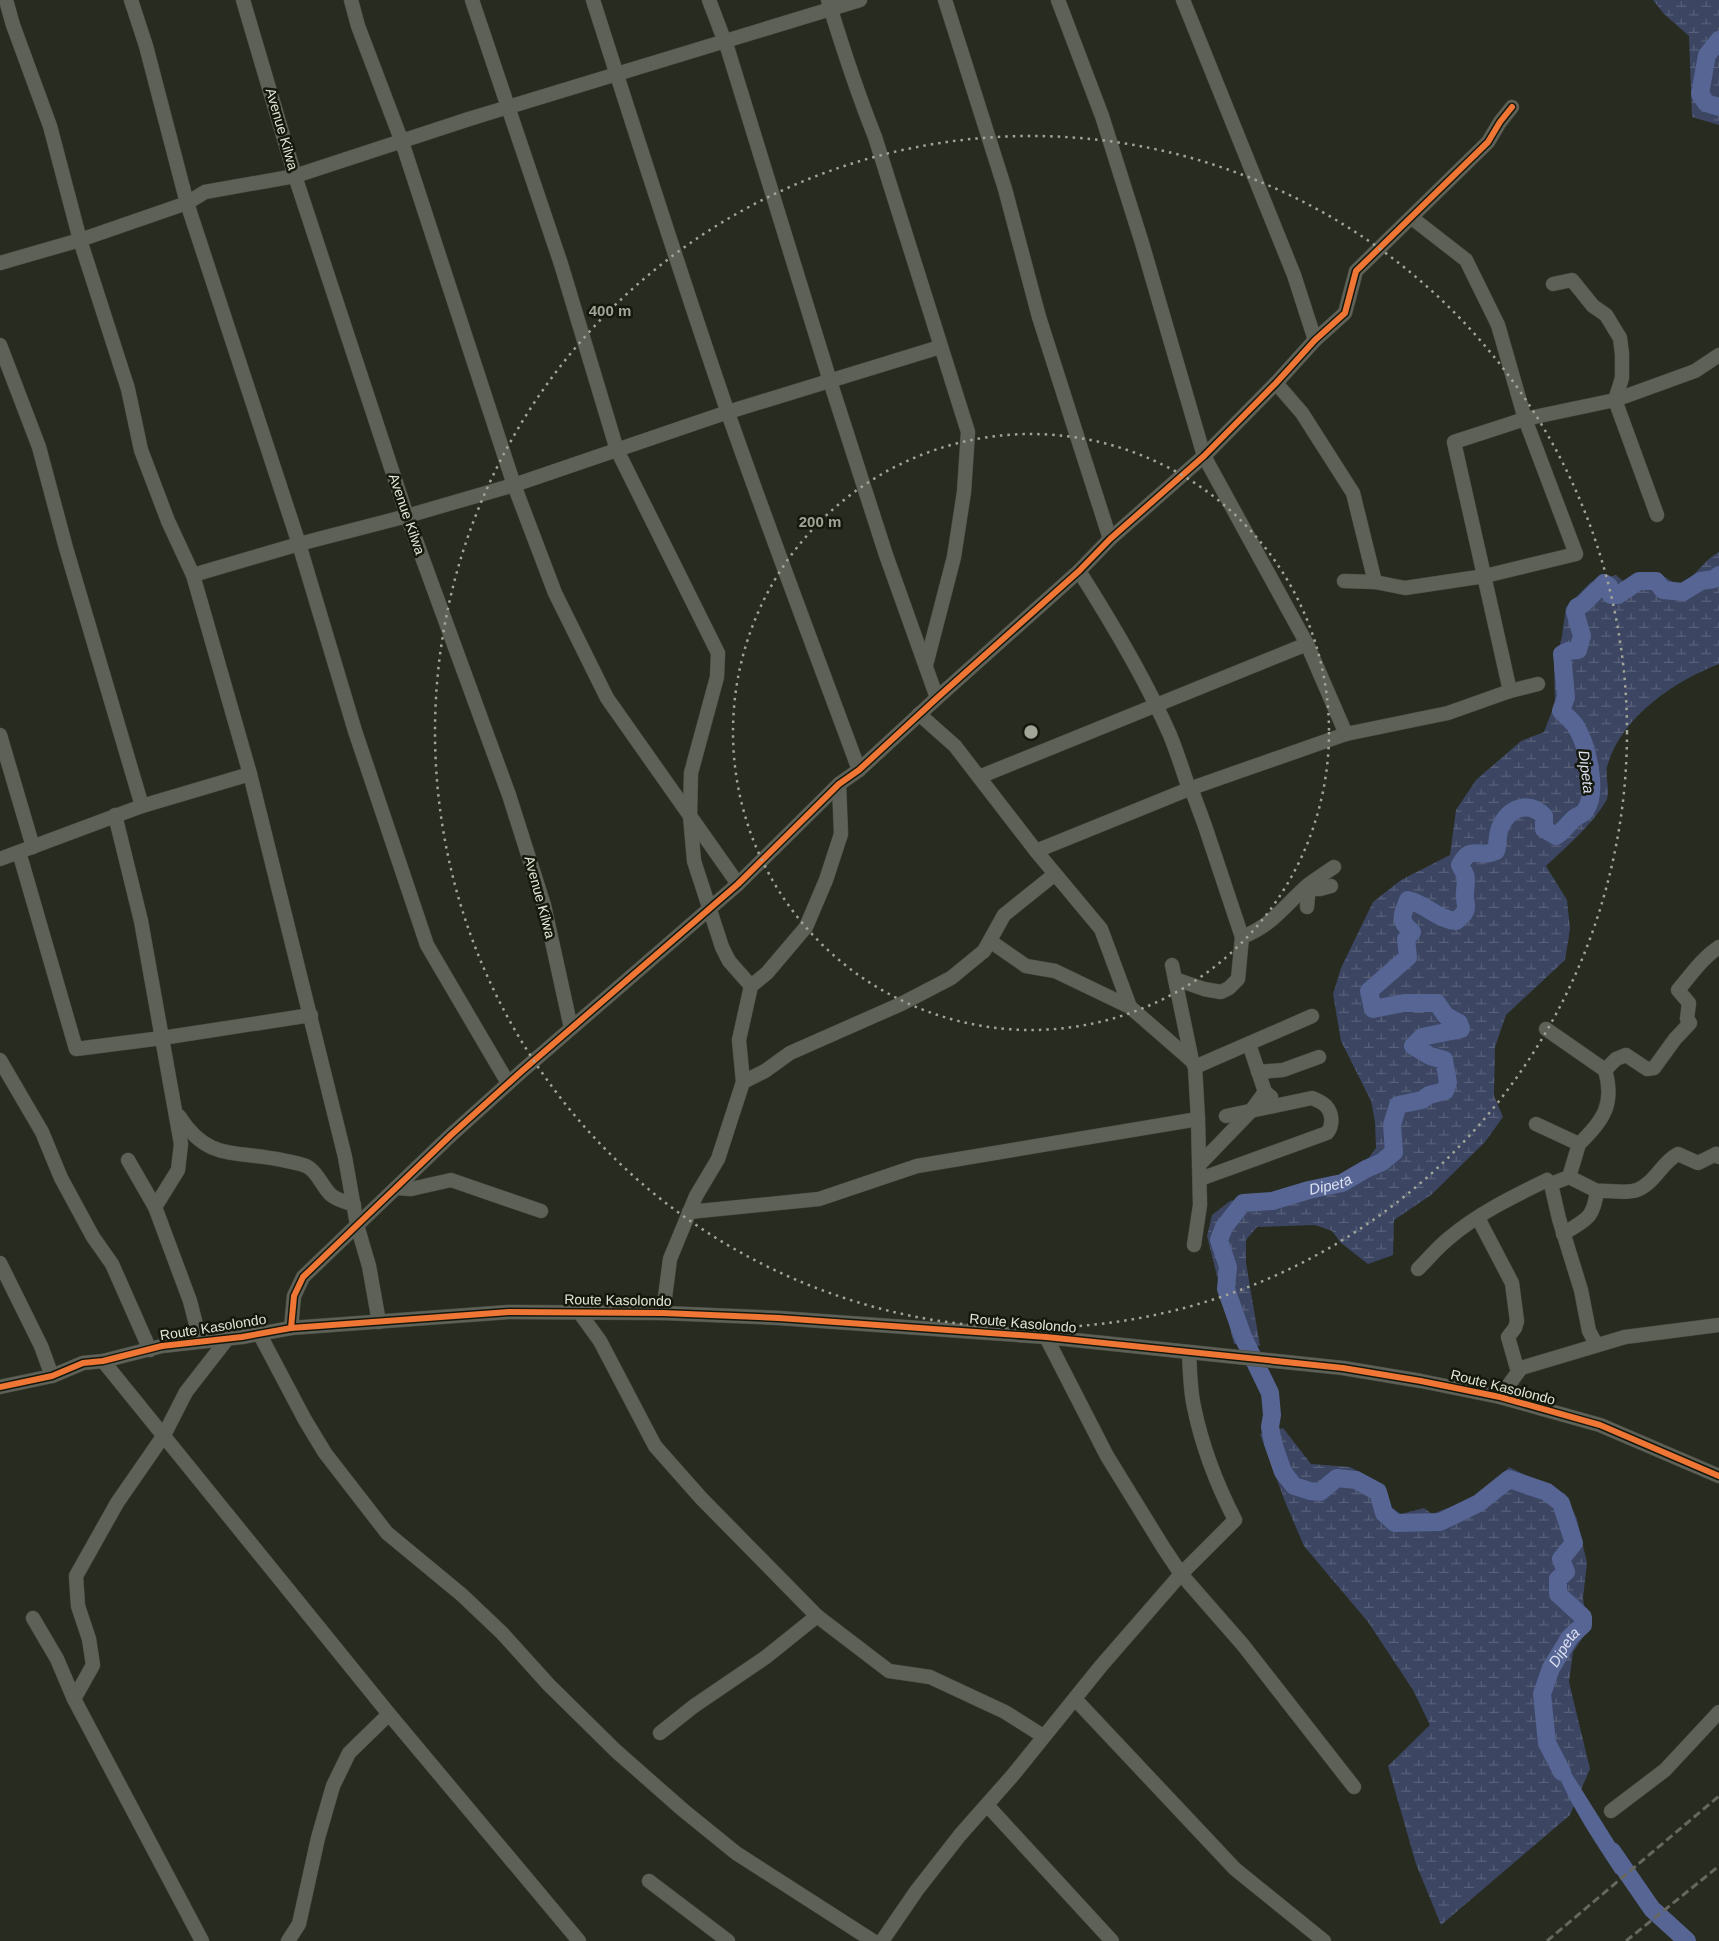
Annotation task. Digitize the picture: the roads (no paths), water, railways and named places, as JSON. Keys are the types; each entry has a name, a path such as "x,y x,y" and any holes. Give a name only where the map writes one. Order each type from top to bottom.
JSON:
{"street":[{"path":"131,0 146,46 187,203 298,544 355,731 427,945 508,1083"},
{"name":"Avenue Kilwa","path":"243,0 295,176 407,516 510,795 544,905 571,1028"},
{"path":"351,0 358,26 402,142 514,485 555,592 607,698 738,884"},
{"path":"472,0 561,264 617,450 718,652 718,677 691,773 690,816 694,861 722,947 729,962 751,986"},
{"path":"593,0 640,152 728,412 859,770"},
{"path":"709,0 724,41 886,554 937,698"},
{"path":"0,263 80,240 187,203 205,192 295,176 508,108 617,76 829,4 860,0"},
{"path":"946,0 1004,189 1039,317 1110,539"},
{"path":"1058,0 1102,116 1139,234 1204,456 1308,644 1346,734"},
{"path":"1183,0 1294,275 1315,340"},
{"path":"5,4 50,126 80,240 128,389 141,450 168,521 193,575 250,774 345,1157 357,1225 369,1266 379,1322"},
{"path":"829,4 855,85 875,137 968,432 964,492 954,557 926,665"},
{"path":"291,1328 294,1296 303,1277 357,1225 508,1083 738,884 839,784 859,770 1079,571 1110,539 1204,456 1276,383 1315,340 1345,313 1356,271 1488,142 1512,107"},
{"path":"1344,581 1374,582 1405,588 1485,576 1576,554 1525,419 1498,326 1466,260 1412,218"},
{"path":"1553,284 1572,280 1593,306 1606,315 1620,338 1622,378 1615,400 1657,515"},
{"path":"0,345 39,446 66,548 142,806"},
{"path":"193,575 298,544 407,516 514,485 728,412 940,347"},
{"path":"1510,691 1454,442 1525,419 1615,400 1695,371 1719,355"},
{"path":"1276,383 1302,413 1353,493 1374,582"},
{"path":"1079,571 1115,628 1170,735 1205,826 1242,937 1238,979 1229,988 1221,992 1204,989 1174,972 1194,1064 1200,1179 1200,1205 1194,1245"},
{"path":"979,777 1308,644"},
{"path":"1036,851 1190,788 1346,734 1448,713 1510,691 1538,684"},
{"path":"920,714 956,746 1036,851 1101,929 1130,1007"},
{"path":"0,735 33,848"},
{"path":"0,859 33,848 115,815 250,774"},
{"path":"663,1313 670,1259 696,1196 718,1159 743,1082 739,1040 751,986 767,973 806,927 823,888 841,834 839,784"},
{"path":"115,815 141,921 181,1144 178,1170 154,1207"},
{"path":"19,852 76,1049 311,1016"},
{"path":"1242,937 1259,931 1334,867"},
{"path":"743,1082 790,1053 901,1004 951,978 984,951 1004,915 1055,874"},
{"path":"1309,887 1320,889 1330,886"},
{"path":"1307,908 1309,887"},
{"path":"990,941 1026,966 1055,971 1130,1007 1194,1064"},
{"path":"1605,1070 1616,1059 1626,1055 1647,1069 1654,1068 1675,1039 1690,1023 1687,1018 1690,1003 1678,990 1696,968 1719,947"},
{"path":"1194,1064 1249,1044 1312,1016"},
{"path":"1546,1029 1605,1070 1610,1085 1609,1105 1597,1127 1579,1144 1569,1177"},
{"path":"1249,1044 1265,1092 1280,1105"},
{"path":"1258,1072 1283,1070 1319,1058"},
{"path":"0,1060 42,1132 61,1178 112,1264 150,1350"},
{"path":"1199,1164 1252,1111 1265,1092"},
{"path":"1200,1179 1327,1132 1331,1128 1332,1118 1326,1106 1312,1098 1226,1116"},
{"path":"176,1112 195,1138 208,1147 237,1154 265,1156 307,1166 330,1194 354,1205"},
{"path":"689,1212 819,1199 917,1166 1198,1119"},
{"path":"1536,1124 1579,1144"},
{"path":"1551,1184 1569,1177 1597,1191 1628,1192 1648,1184 1678,1154 1698,1163 1716,1154 1719,1157"},
{"path":"128,1160 154,1207 190,1301 200,1340"},
{"path":"396,1188 411,1189 452,1180 541,1211"},
{"path":"1418,1269 1448,1239 1478,1218 1499,1204 1547,1180 1551,1184 1563,1234 1581,1290 1590,1331 1596,1344"},
{"path":"1563,1234 1590,1216 1595,1208 1597,1191"},
{"path":"1478,1218 1512,1283 1517,1321 1515,1328 1508,1337 1518,1372"},
{"path":"0,1263 41,1346 52,1376"},
{"name":"Route Kasolondo","path":"0,1388 52,1376 82,1363 104,1361 162,1346 291,1328 509,1312 663,1313 779,1318 1046,1337 1342,1368 1421,1381 1500,1397 1600,1425 1719,1476"},
{"path":"579,1312 600,1341 655,1446 701,1498 817,1616 889,1670 930,1677 1005,1712 1043,1736"},
{"path":"1500,1397 1521,1368 1596,1344 1625,1337 1719,1325"},
{"path":"259,1333 305,1420 325,1453 387,1533 462,1595 496,1627 549,1685 596,1731 683,1810 736,1853 873,1941"},
{"path":"1046,1337 1107,1456 1181,1574 1243,1645 1354,1787"},
{"path":"74,1699 93,1665 89,1639 78,1606 76,1576 117,1503 164,1435 186,1392 228,1338"},
{"path":"882,1941 917,1890 1043,1736 1076,1700 1101,1666 1181,1574 1235,1520 1219,1485 1194,1406 1189,1352"},
{"path":"104,1361 389,1714 579,1941"},
{"path":"660,1733 694,1706 766,1657 817,1616"},
{"path":"33,1618 57,1659 74,1699 202,1941"},
{"path":"1076,1700 1235,1869 1324,1941"},
{"path":"1611,1811 1665,1770 1719,1712"},
{"path":"288,1941 299,1924 318,1838 333,1786 349,1753 389,1714"},
{"path":"987,1805 1112,1941"},
{"path":"649,1881 728,1941"}],"waterway":[{"name":"Dipeta","path":"1719,40 1707,55 1700,94 1706,103 1719,107"},
{"name":"Dipeta","path":"1562,1772 1547,1743 1542,1694 1551,1668 1570,1637 1583,1625 1583,1617 1558,1594 1558,1579 1566,1572 1561,1559 1574,1543 1561,1503 1547,1492 1509,1479 1479,1503 1440,1522 1395,1523 1384,1513 1378,1492 1356,1480 1337,1478 1320,1492 1294,1486 1283,1472 1273,1443 1270,1427 1272,1415 1270,1393 1243,1337 1226,1289 1228,1267 1219,1240 1224,1227 1243,1203 1272,1201 1342,1183 1382,1162 1394,1152 1392,1125 1398,1105 1422,1100 1429,1095 1445,1091 1448,1082 1444,1060 1430,1056 1413,1046 1422,1037 1461,1029 1459,1023 1446,1016 1437,1003 1404,1003 1373,1009 1369,991 1408,957 1406,939 1412,932 1402,918 1408,900 1450,920 1456,921 1464,913 1466,910 1466,878 1460,865 1464,858 1472,853 1484,854 1496,851 1499,831 1508,815 1525,807 1532,808 1544,816 1544,829 1556,836 1573,819 1585,811 1591,792 1590,768 1587,755 1575,725 1561,711 1566,697 1562,654 1578,650 1582,636 1575,612 1577,607 1583,604 1604,583 1609,586 1611,595 1618,595 1639,581 1656,581 1663,590 1683,592 1701,581 1714,579 1719,575"},
{"name":"Dipeta","path":"1612,1851 1652,1909 1687,1941"}],"railway":[{"path":"1547,1941 1719,1796"},
{"path":"1626,1941 1719,1866"}]}
